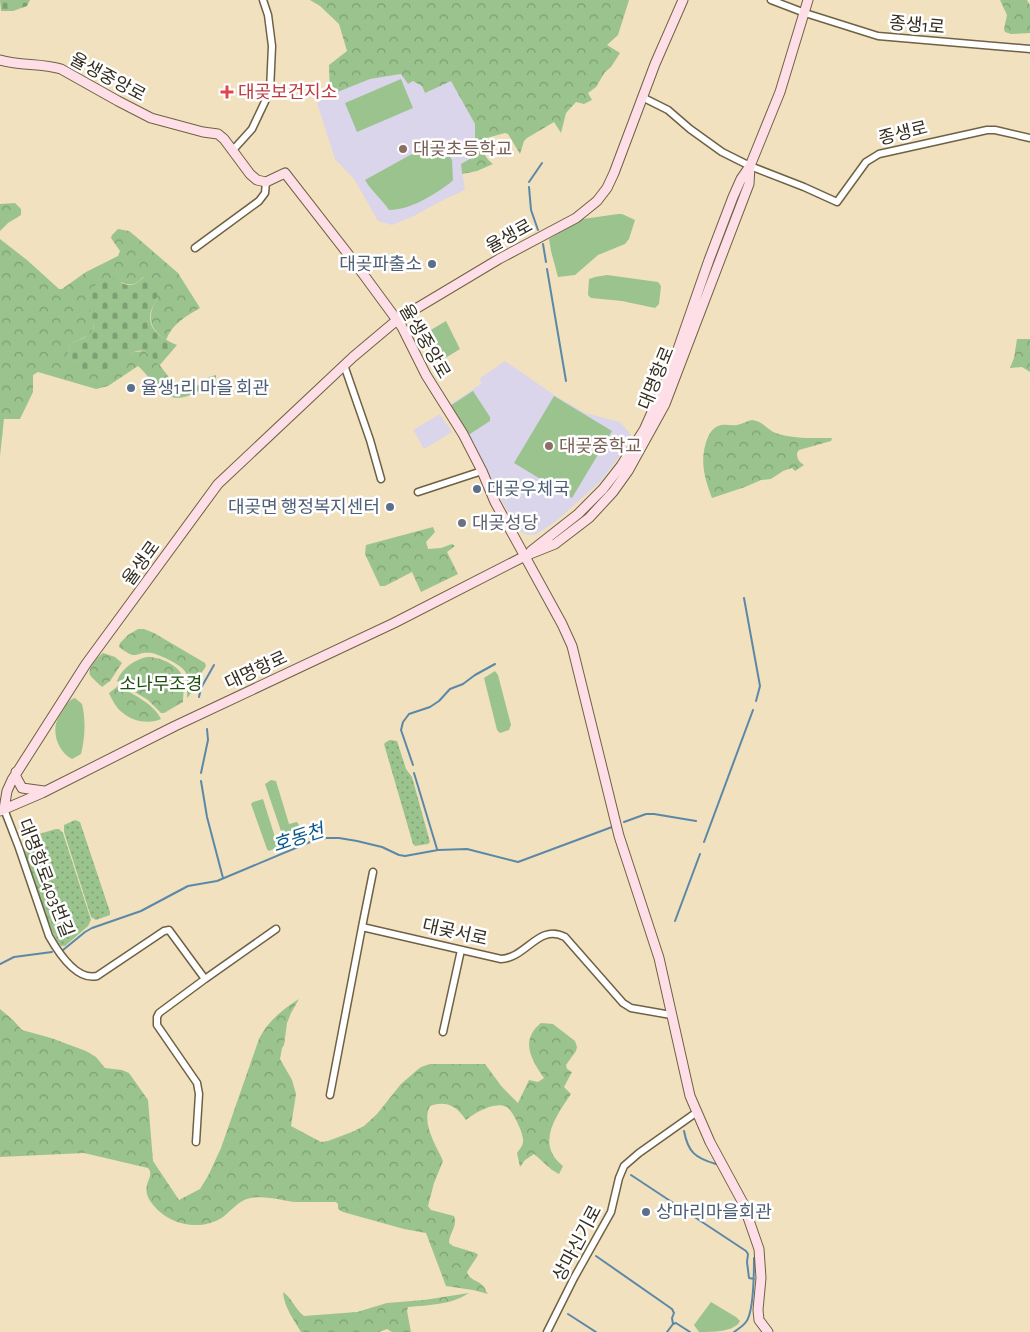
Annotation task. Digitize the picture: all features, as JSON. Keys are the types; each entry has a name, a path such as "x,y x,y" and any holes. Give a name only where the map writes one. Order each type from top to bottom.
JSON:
{"street":[{"path":"233,150 252,129 270,91 272,46 268,15 263,0"},
{"name":"율생로","path":"2,810 7,791 16,772 86,664 218,484 344,366 397,320 500,259 576,218 587,210 607,188 682,0"},
{"path":"771,0 805,13"},
{"name":"대명항로","path":"2,810 47,791 175,726 394,623 525,556 555,544 589,518 613,492 640,451 665,404 749,184 750,166 780,92 808,0"},
{"name":"종생1로","path":"805,13 887,38 1030,49"},
{"name":"율생중앙로","path":"0,60 9,63 61,68 118,102 150,118 218,134 257,180 266,182 285,173 402,326 430,382 463,434 495,502 525,556"},
{"path":"642,98 661,105 707,142 750,166"},
{"name":"종생로","path":"750,166 837,202 866,162 879,154 986,130 995,130 1030,138"},
{"path":"195,248 259,202 265,193 266,182"},
{"path":"344,366 370,440 381,479"},
{"path":"418,492 482,471"},
{"path":"525,556 572,646 619,836 659,958 684,1076 697,1112 742,1203 759,1249 761,1264 759,1320 768,1332"},
{"path":"0,789 16,772"},
{"path":"16,772 16,778 22,788 47,791"},
{"name":"대명항로403번길","path":"2,810 19,848 48,936 69,964 86,976 98,976 164,931 169,930 205,979"},
{"path":"330,1095 372,872"},
{"name":"대곶서로","path":"362,927 487,957 507,959 543,935 550,932 558,933 565,936 624,1003 631,1008 672,1015"},
{"path":"196,1142 199,1094 197,1083 157,1025 156,1021 159,1013 276,929"},
{"path":"443,1032 461,950"},
{"name":"상마신기로","path":"547,1332 574,1278 611,1212 624,1166 639,1153 697,1112"}],"shaded area":[{"name":"대곶초등학교","path":"402,74 408,84 413,81 422,86 425,92 451,80 475,124 475,141 473,157 461,164 465,190 392,225 378,221 354,179 335,159 317,103 338,90 370,79"},
{"name":"대곶중학교","path":"505,361 554,395 585,413 620,422 631,435 619,457 600,482 555,522 537,534 528,535 519,531 448,406 481,384 480,378"},
{"path":"440,414 452,432 424,449 413,430"}],"green space":[{"path":"0,0 30,0 27,6 13,11 1,11"},
{"path":"310,0 629,0 618,35 607,45 620,53 596,87 588,93 592,100 584,104 576,102 566,113 561,133 554,122 527,138 524,141 520,154 508,134 505,133 483,139 481,142 484,152 493,164 477,171 462,174 461,164 473,157 475,124 451,81 425,93 422,86 413,81 408,84 401,74 370,79 330,95 329,65 347,51 339,24 320,6"},
{"path":"1000,0 1027,0 1030,5 1030,33 1011,34 1005,32 1007,15"},
{"path":"401,79 413,108 357,132 345,103"},
{"path":"439,139 452,160 453,180 437,192 413,205 389,210 365,180"},
{"path":"15,203 21,209 21,215 8,223 0,231 0,204"},
{"path":"618,214 635,220 629,239 625,244 598,255 575,275 558,277 549,239 583,219"},
{"path":"118,229 129,231 178,273 200,308 175,325 166,340 152,326 152,310 157,297 143,277 134,284 121,282 93,321 94,326 91,334 70,344 67,358 78,367 98,370 134,352 144,351 153,356 173,383 193,386 202,384 209,377 216,375 215,389 204,389 181,398 175,398 164,394 138,366 108,386 96,389 38,372 33,375 33,392 20,419 4,419 0,456 0,239 59,289 62,289 86,272 118,256 120,251 111,238"},
{"path":"607,275 658,282 661,286 659,304 655,308 622,301 591,298 588,295 589,279"},
{"path":"146,276 154,283 158,293 150,318 153,329 161,337 177,345 159,366 144,351 132,353 112,367 104,370 86,370 70,364 66,359 70,344 85,337 93,330 94,326 87,297 91,290 98,283 106,279 115,279 123,284 132,285"},
{"path":"446,321 460,349 442,360 429,331"},
{"path":"1017,339 1030,339 1030,372 1022,367 1010,368 1014,358"},
{"path":"473,391 490,417 490,421 470,434 467,433 450,406"},
{"path":"554,396 612,431 572,498 514,463"},
{"path":"752,420 782,435 804,438 832,438 831,441 799,450 797,453 798,459 804,465 795,471 792,468 783,471 771,479 761,480 712,498 703,460 708,437 713,429 718,426 737,425"},
{"path":"433,527 435,532 426,542 428,549 441,548 452,544 455,546 447,552 458,574 421,592 412,572 385,586 380,586 365,554 366,545"},
{"name":"소나무조경","path":"138,629 154,633 205,663 206,666 187,698 186,673 181,667 156,654 133,655 119,647 120,643 128,635"},
{"name":"소나무조경","path":"103,653 115,657 122,663 110,681 102,687 91,677 89,672 98,657"},
{"name":"소나무조경","path":"147,657 168,662 178,669 183,678 183,702 164,713 161,713 148,700 117,681 129,665"},
{"path":"495,671 498,675 511,725 509,730 500,733 497,730 484,678"},
{"name":"소나무조경","path":"118,686 148,704 161,719 142,721 123,713 109,693"},
{"path":"75,698 82,704 84,729 81,754 72,759 64,753 58,744 55,729 57,720 66,705"},
{"path":"390,740 397,741 406,769 412,777 430,842 428,844 415,846 413,844 384,744"},
{"path":"271,780 276,781 289,824 297,822 302,830 286,836 282,834 265,784"},
{"path":"263,799 278,847 269,851 251,804"},
{"path":"75,820 80,822 110,912 110,915 96,920 91,917 64,832 64,825"},
{"path":"56,829 63,833 91,920 88,926 65,946 61,946 56,939 45,913 33,880 23,843 24,839"},
{"path":"299,999 287,1023 280,1059 292,1080 296,1094 291,1126 321,1142 328,1141 364,1126 377,1114 401,1084 421,1067 430,1064 485,1064 502,1087 518,1103 529,1080 538,1082 544,1078 535,1064 530,1050 530,1037 534,1030 541,1023 553,1024 575,1041 576,1051 566,1065 567,1069 572,1072 564,1087 571,1094 554,1121 549,1139 550,1149 563,1166 559,1174 534,1154 525,1160 520,1167 517,1153 522,1145 523,1136 507,1107 491,1107 480,1111 466,1120 459,1111 446,1104 430,1106 427,1120 428,1127 443,1161 434,1183 428,1206 431,1210 454,1216 455,1223 449,1243 478,1255 467,1272 470,1277 483,1286 488,1294 446,1286 426,1233 404,1229 343,1212 338,1209 336,1202 297,1202 257,1197 239,1203 214,1222 195,1225 186,1224 168,1218 149,1199 147,1187 150,1172 148,1168 84,1153 0,1157 0,1009 22,1030 86,1051 96,1057 105,1068 122,1070 129,1073 148,1100 153,1161 179,1200 200,1189 208,1176 221,1148 262,1033 276,1016"},
{"path":"283,1292 304,1316 357,1312 387,1303 424,1300 469,1293 447,1302 408,1307 411,1332 392,1332 387,1329 379,1332 301,1332 287,1308"},
{"path":"711,1302 736,1317 740,1321 737,1325 722,1331 699,1332 694,1325"}],"waterway":[{"path":"529,182 542,163"},
{"path":"529,187 531,210 538,230"},
{"path":"543,244 546,262"},
{"path":"547,269 566,381"},
{"path":"744,598 760,686 756,701"},
{"path":"413,765 401,730 403,722 409,714 430,707 439,701 450,689 463,684 495,664"},
{"path":"199,697 201,688 214,665"},
{"path":"704,842 753,710"},
{"path":"201,773 208,740 207,729"},
{"path":"414,773 437,849"},
{"path":"201,781 207,817 223,878"},
{"name":"호동천","path":"624,822 646,814 696,821"},
{"name":"호동천","path":"63,950 92,928 141,911 188,886 217,881 310,842 326,838 357,841 382,847 405,856 438,850 467,849 518,862 612,827"},
{"path":"675,921 700,854"},
{"name":"호동천","path":"0,964 14,957 52,952"},
{"path":"684,1131 690,1149 703,1159 716,1164"},
{"path":"631,1175 746,1251 748,1254 749,1278 754,1279"},
{"path":"596,1256 672,1309 674,1313 672,1318 673,1324"},
{"path":"734,1332 749,1317 753,1291 754,1258"},
{"path":"568,1314 596,1332"},
{"path":"667,1332 676,1323 690,1332"}],"place":[{"name":"대곶보건지소","path":"227,92"},
{"name":"대곶초등학교","path":"403,149"},
{"name":"대곶파출소","path":"432,264"},
{"name":"율생1리 마을 회관","path":"131,388"},
{"name":"대곶중학교","path":"549,446"},
{"name":"대곶우체국","path":"477,489"},
{"name":"대곶면 행정복지센터","path":"390,507"},
{"name":"대곶성당","path":"462,523"},
{"name":"상마리마을회관","path":"646,1212"}]}
